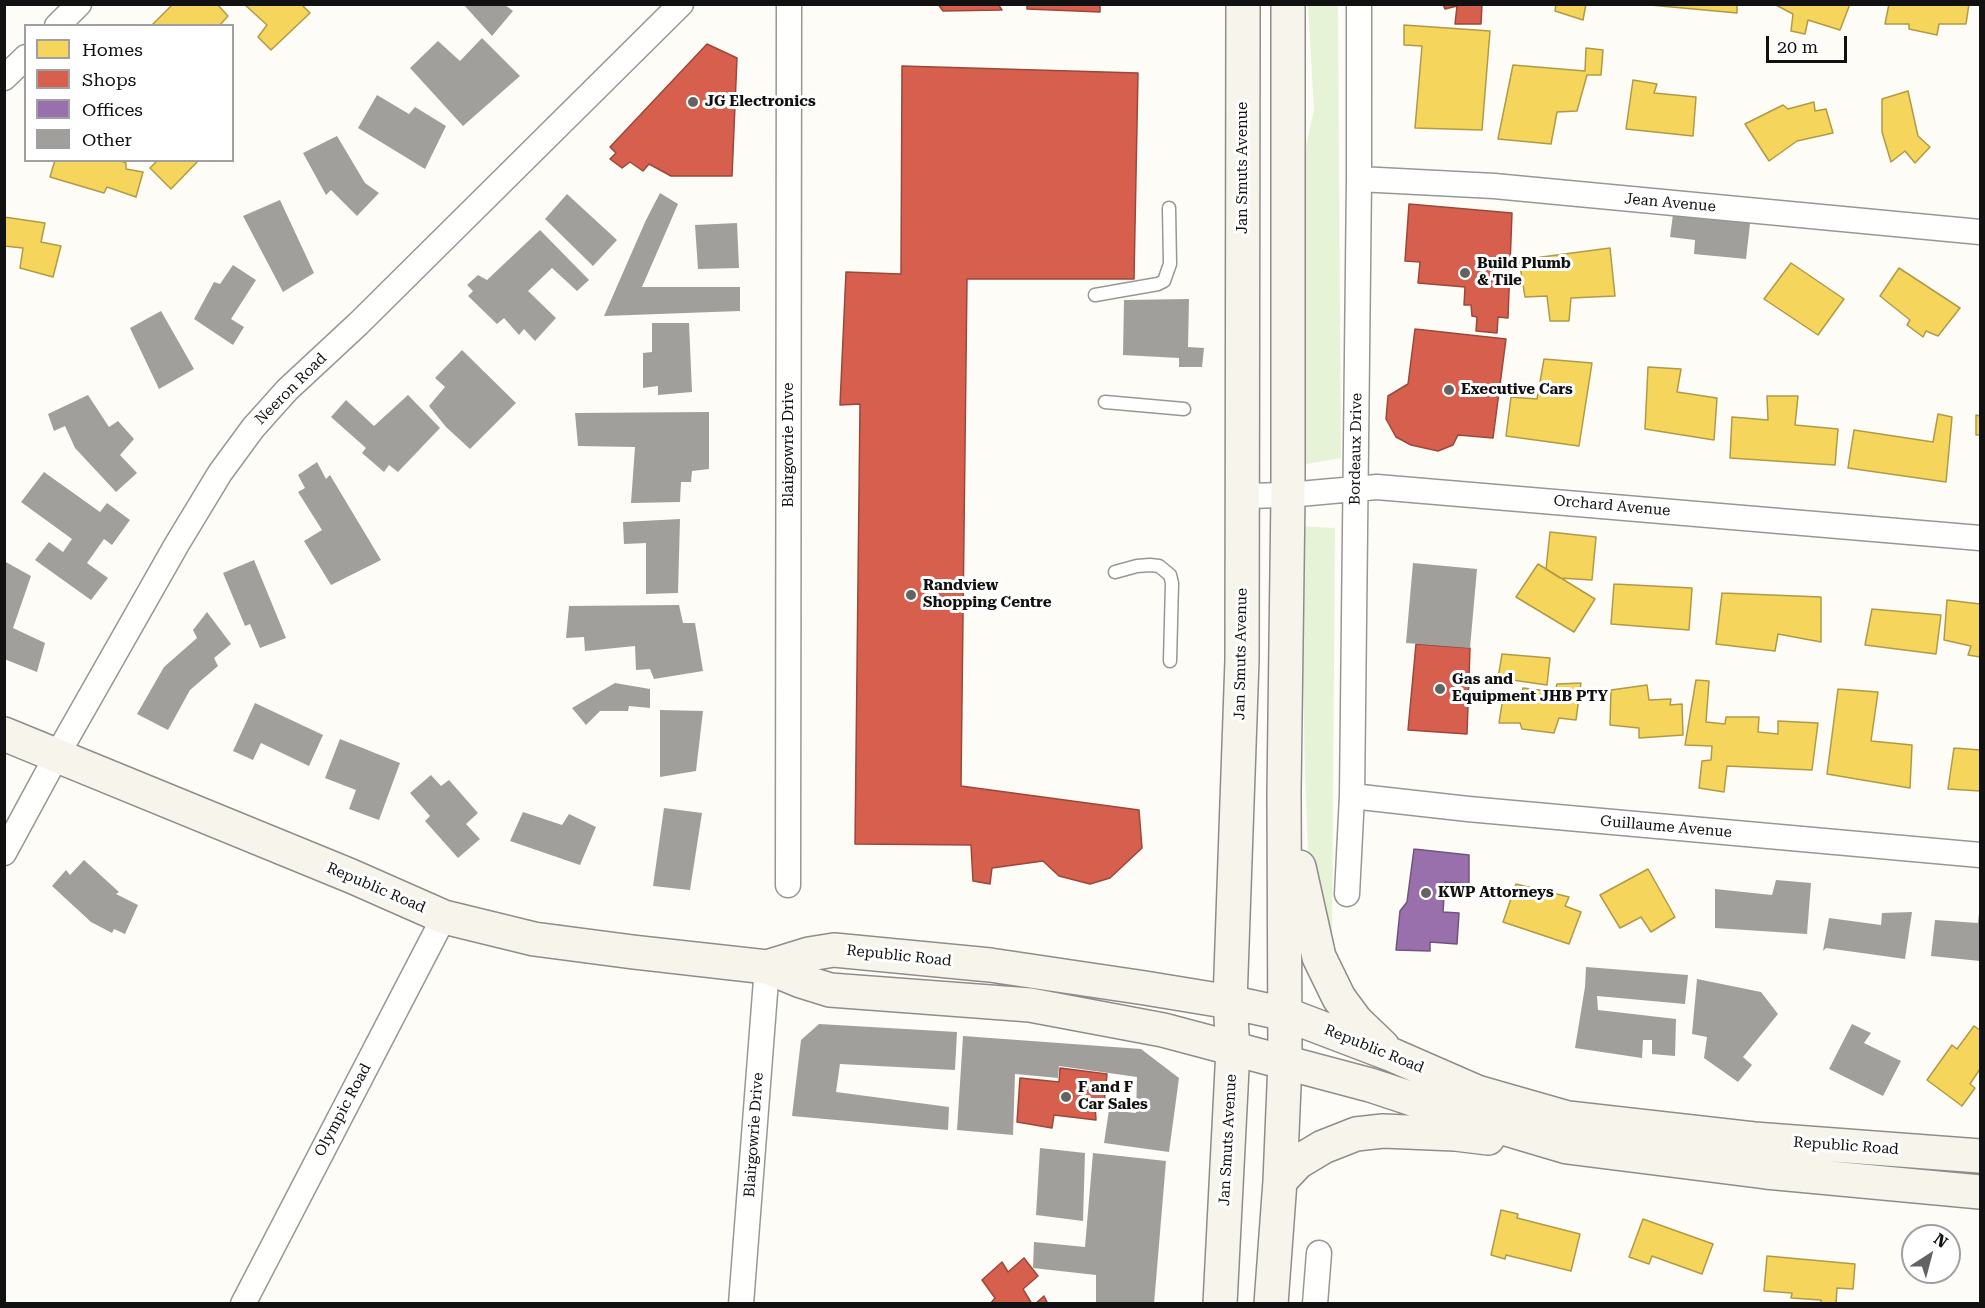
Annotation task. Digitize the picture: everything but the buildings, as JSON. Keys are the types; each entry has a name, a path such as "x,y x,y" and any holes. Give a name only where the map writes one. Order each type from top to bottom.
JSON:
{"main road":[{"name":"Jan Smuts Avenue","path":"1220,1304 1233,1049 1230,1002 1242,660 1243,4"},
{"path":"1271,1304 1280,1181 1285,1062 1288,4"},
{"name":"Republic Road","path":"4,734 351,876 444,917 534,939 767,967 830,990 1030,1005 1163,1030 1370,1085 1567,1147 1766,1172 1980,1192"},
{"path":"1284,792 1319,957 1339,998 1356,1021 1390,1054"},
{"name":"Republic Road","path":"767,967 809,954 834,950 990,965 1230,1002 1285,1014 1390,1054 1477,1092 1568,1118 1754,1139 1980,1156"},
{"path":"1280,1181 1298,1162 1323,1147 1356,1134 1383,1131 1455,1134 1567,1147"}],"street":[{"path":"59,24 79,4"},
{"name":"Neeron Road","path":"4,853 177,544 220,473 253,428 287,390 358,324 681,4"},
{"name":"Blairgowrie Drive","path":"788,885 789,4"},
{"name":"Bordeaux Drive","path":"1347,894 1352,796 1359,4"},
{"path":"4,78 24,59"},
{"name":"Jean Avenue","path":"1359,179 1494,186 1980,232"},
{"name":"Orchard Avenue","path":"1243,496 1288,495 1377,487 1980,538"},
{"name":"Guillaume Avenue","path":"1352,796 1468,809 1980,855"},
{"name":"Olympic Road","path":"243,1304 444,917"},
{"name":"Blairgowrie Drive","path":"741,1304 767,967"},
{"path":"1315,1304 1319,1253"}],"lane":[{"path":"1095,295 1164,281 1170,264 1169,208"},
{"path":"1105,402 1184,409"},
{"path":"1115,572 1150,565 1164,569 1170,575 1172,583 1170,661"}],"green space":[{"path":"1308,5 1338,5 1341,458 1306,464 1301,168 1314,110"},
{"path":"1300,526 1335,528 1332,946 1308,850"}],"place":[{"name":"JG Electronics","path":"693,102"},
{"name":"Build Plumb & Tile","path":"1465,273"},
{"name":"Executive Cars","path":"1449,390"},
{"name":"Randview Shopping Centre","path":"911,595"},
{"name":"Gas and Equipment JHB PTY","path":"1440,689"},
{"name":"KWP Attorneys","path":"1426,893"},
{"name":"F and F Car Sales","path":"1066,1097"}]}
